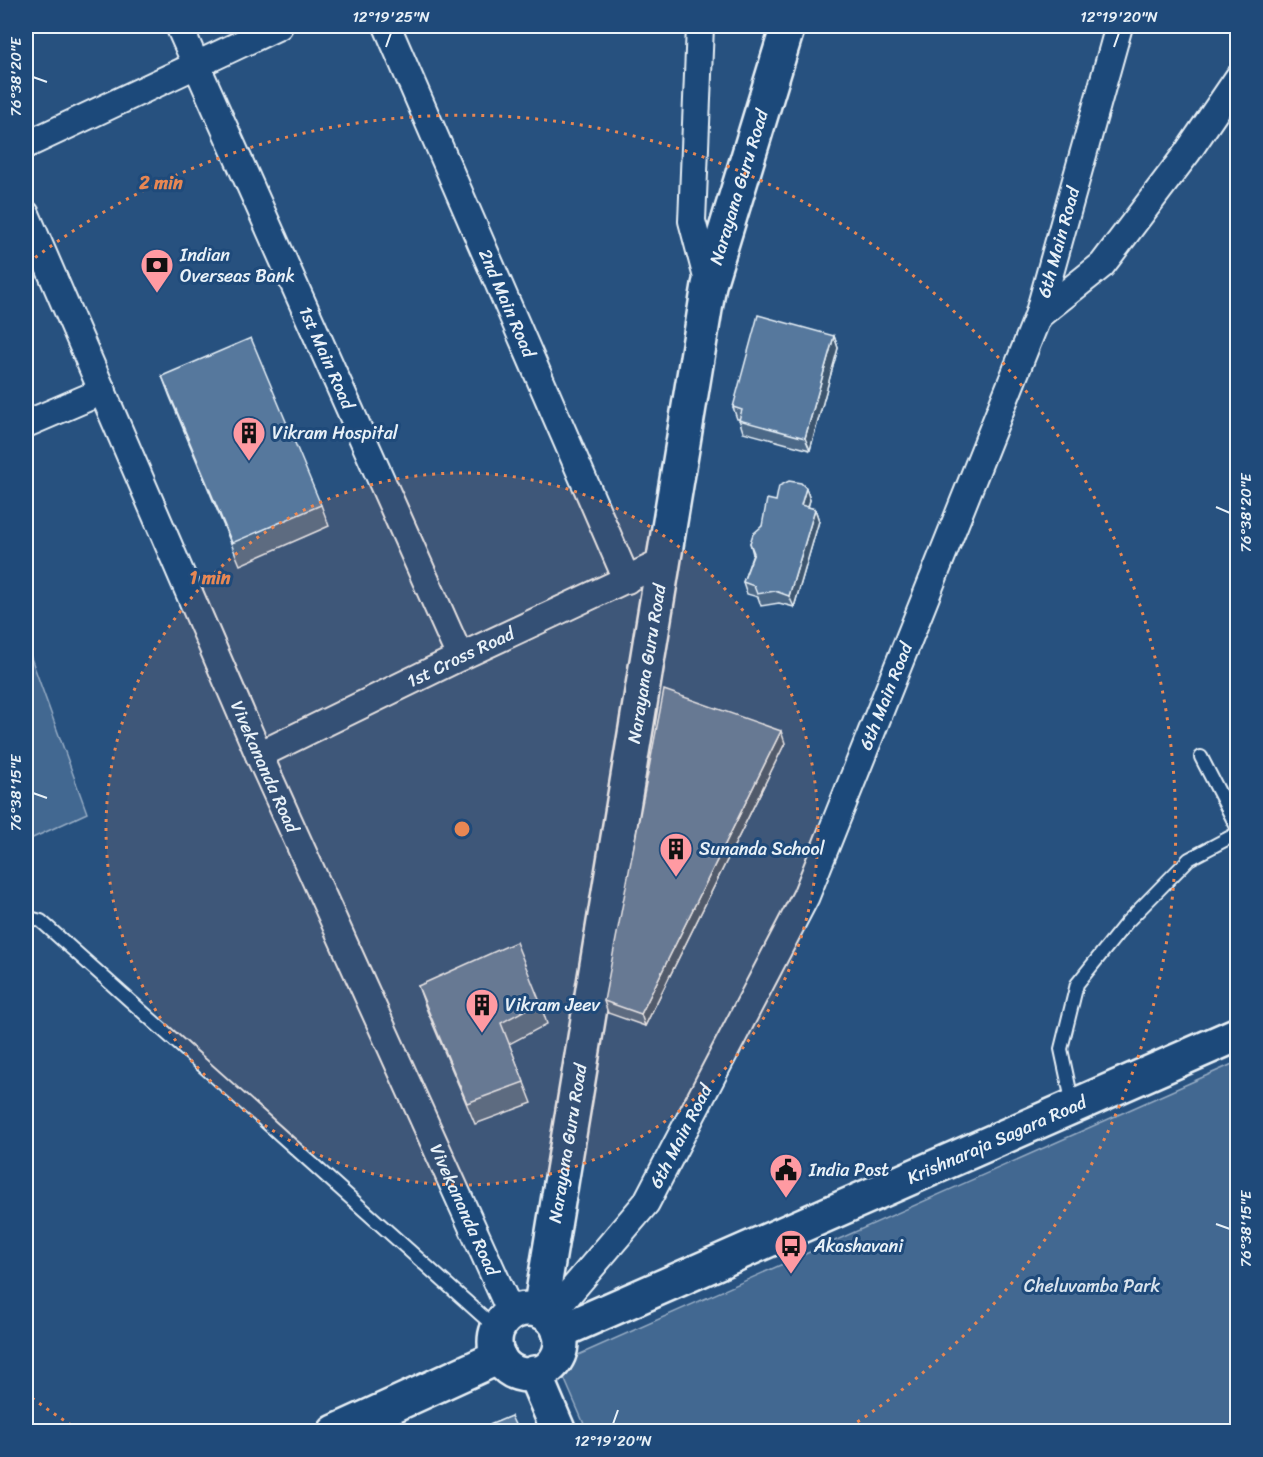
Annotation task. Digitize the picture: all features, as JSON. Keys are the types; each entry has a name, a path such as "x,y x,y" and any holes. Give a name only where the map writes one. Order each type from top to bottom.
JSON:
{"street":[{"name":"1st Main Road","path":"179,26 460,657"},
{"path":"26,145 279,26"},
{"name":"2nd Main Road","path":"387,26 627,580"},
{"path":"700,26 692,221 709,285"},
{"name":"Narayana Guru Road","path":"534,1373 548,1367 560,1349 526,1327 663,562 709,285 788,26"},
{"name":"6th Main Road","path":"526,1327 646,1203 806,896 1038,316 1119,26"},
{"path":"1038,316 1102,265 1187,153 1238,78"},
{"name":"Vivekananda Road","path":"26,214 259,755 526,1327"},
{"path":"26,424 103,391"},
{"name":"1st Cross Road","path":"259,755 663,562"},
{"name":"Krishnaraja Sagara Road","path":"335,1431 526,1327 1073,1106 1238,1034"},
{"path":"526,1327 518,1373 534,1373 559,1431"}],"lane":[{"path":"1073,1106 1061,1049 1077,984 1126,922 1189,859 1238,831 1201,757"},
{"path":"26,917 41,921 526,1327"}],"green space":[{"path":"26,644 87,813 26,841"},
{"name":"Cheluvamba Park","path":"1237,1062 1237,1431 587,1431 558,1364"}],"building":[{"path":"758,315 834,336 805,438 739,420 742,410 733,407"},
{"name":"Vikram Hospital","path":"251,338 321,505 232,543 162,376"},
{"path":"789,481 801,483 806,488 801,505 815,509 789,596 775,591 757,594 754,586 743,582 754,553 750,543 753,534 762,526 767,499 776,501 779,486"},
{"name":"Sunanda School","path":"664,690 781,731 641,1014 604,1001"},
{"name":"Vikram Jeev","path":"516,942 540,1002 501,1023 524,1082 467,1103 418,986"},
{"path":"511,1416 518,1431 475,1431"}],"place":[{"name":"Indian Overseas Bank","path":"157,294"},
{"name":"Vikram Hospital","path":"249,462"},
{"name":"Sunanda School","path":"676,878"},
{"name":"Vikram Jeev","path":"482,1034"},
{"name":"India Post","path":"786,1199"},
{"name":"Akashavani","path":"791,1275"}]}
